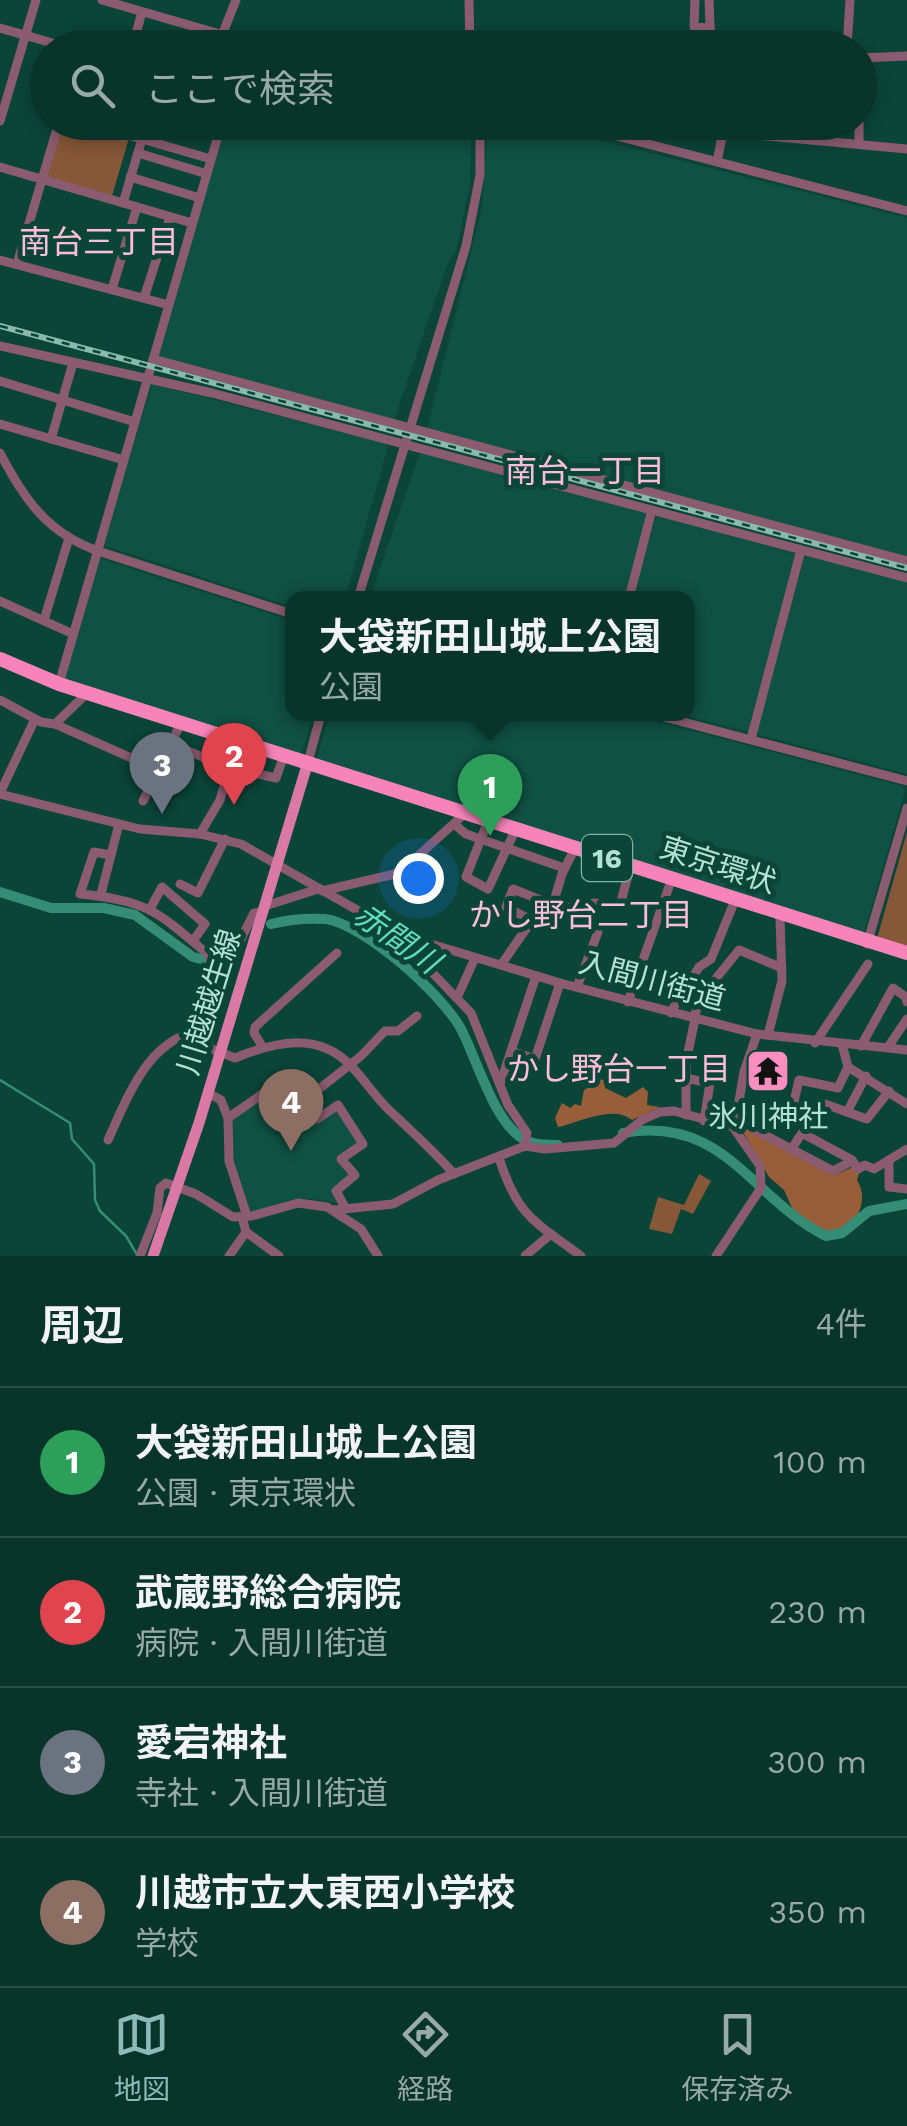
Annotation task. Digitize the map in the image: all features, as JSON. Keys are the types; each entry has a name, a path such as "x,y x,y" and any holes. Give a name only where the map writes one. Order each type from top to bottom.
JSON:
{"highway":[{"name":"東京環状","path":"0,663 907,956"},
{"name":"東京環状","path":"0,663 82,698 282,761 307,765 510,842 572,854 867,943"}],"main road":[{"name":"川越越生線","path":"153,1256 179,1187 307,765"}],"street":[{"path":"0,121 36,0"},
{"path":"102,0 205,30"},
{"path":"224,30 236,0"},
{"path":"470,0 470,30"},
{"path":"695,0 694,27 710,28 709,0"},
{"path":"848,30 850,0"},
{"path":"137,30 142,12"},
{"path":"0,28 30,35"},
{"path":"877,57 907,56"},
{"path":"17,264 53,140"},
{"path":"123,203 142,140"},
{"path":"145,140 211,159"},
{"path":"59,684 217,140"},
{"path":"360,591 472,220 480,175 480,140"},
{"path":"630,140 907,211"},
{"path":"716,162 721,140"},
{"path":"804,140 907,150"},
{"path":"138,153 207,174"},
{"path":"0,166 192,223"},
{"path":"130,177 200,198"},
{"path":"112,289 137,207"},
{"path":"144,298 170,217"},
{"path":"0,260 168,305"},
{"path":"0,346 404,444 907,578"},
{"path":"152,359 907,561"},
{"path":"51,439 73,363"},
{"path":"0,382 135,422"},
{"path":"0,424 124,460"},
{"path":"0,454 30,506 44,522 69,538 285,612"},
{"path":"630,591 652,510"},
{"path":"44,620 69,538"},
{"path":"751,740 801,550"},
{"path":"0,601 73,634"},
{"path":"55,724 82,698"},
{"path":"0,700 35,719 136,760 159,764"},
{"path":"0,793 35,719"},
{"path":"307,765 319,721"},
{"path":"679,721 907,781"},
{"path":"142,801 178,729"},
{"path":"170,744 228,767 276,778 282,761"},
{"path":"200,834 220,800 235,747"},
{"path":"147,789 160,792"},
{"name":"入間川街道","path":"0,793 120,824 200,834 241,844 410,938 560,983 762,1035 907,1050"},
{"path":"867,943 907,808"},
{"path":"454,1174 351,1065 328,1048 312,1043 262,1046 238,1058 208,1046 207,1030 223,982 254,913 320,890 399,872 457,821"},
{"path":"102,894 120,824"},
{"path":"484,833 466,878 488,889 510,842 564,868"},
{"path":"180,884 198,893 225,840"},
{"path":"111,855 94,851 80,894 122,898 150,909 210,956 210,964 223,982"},
{"path":"501,965 526,929 552,908 572,854"},
{"path":"535,922 506,907 513,889 552,908 620,904 630,872"},
{"path":"628,1002 670,884"},
{"path":"150,909 162,887 205,924 193,941"},
{"path":"672,1013 684,986 701,964 712,958 733,905"},
{"path":"716,1256 761,1185 760,1166 735,1124 744,1072 780,988 780,918"},
{"path":"578,987 598,932"},
{"path":"410,938 421,961 475,1020 514,1115 524,1128 525,1142"},
{"path":"686,1114 685,1078 694,1018 705,992 740,950 782,968"},
{"path":"262,1046 254,1029 337,953"},
{"path":"458,998 475,958"},
{"path":"816,1043 868,964"},
{"path":"500,1084 536,976"},
{"path":"511,1052 535,1059 560,983"},
{"path":"861,1046 893,988 906,996 907,1002"},
{"path":"305,1100 351,1065 385,1031 398,1031 416,1016"},
{"path":"888,1047 907,1019"},
{"path":"108,1140 134,1083 159,1051 185,1032 207,1030"},
{"path":"842,1044 848,1067 838,1088 798,1080 792,1110 821,1115 825,1104 867,1120 889,1091"},
{"path":"848,1067 907,1104"},
{"path":"847,1112 866,1076"},
{"path":"685,1078 710,1084 704,1120"},
{"path":"228,1118 271,1088 289,1082 317,1119 338,1104 363,1144 342,1159 355,1176 336,1191 340,1208 362,1229 378,1256"},
{"path":"208,1094 221,1100 228,1118 229,1160 245,1217 246,1232 229,1256"},
{"path":"140,1256 157,1213 160,1188 166,1183 228,1215 245,1217 298,1203 340,1208 388,1206 454,1174 499,1158 525,1142 545,1148 605,1145 620,1140 642,1120 660,1112 735,1124 833,1171 852,1162"},
{"path":"791,1150 802,1133 858,1169 865,1164 874,1169 907,1149"},
{"path":"499,1158 518,1206 570,1252 582,1256"},
{"path":"889,1160 889,1187 907,1189"},
{"path":"246,1232 280,1256"},
{"path":"525,1256 552,1234"}],"shaded area":[{"path":"57,140 128,140 112,196 47,177"},
{"path":"221,140 471,140 470,184 456,252 448,263 394,420 158,356"},
{"path":"487,140 600,140 907,218 907,557 427,429 482,207"},
{"path":"152,384 385,443 388,447 347,591 285,591 285,605 103,545"},
{"path":"420,452 645,511 647,515 627,591 372,591"},
{"path":"657,514 796,554 749,732 695,718 695,591 634,591"},
{"path":"805,554 907,581 907,774 756,734"},
{"path":"99,558 285,619 285,721 312,721 301,754 64,680"},
{"path":"328,721 654,721 902,786 905,791 865,930 860,933 319,762"},
{"path":"907,832 907,948 879,939 878,935"},
{"path":"598,1059 609,1067 608,1073 599,1079 607,1081 605,1088 626,1098 643,1087 648,1092 647,1105 660,1107 632,1120 606,1114 558,1127 555,1118 562,1103 570,1108 575,1104 581,1106 584,1090 594,1084 589,1080 593,1061"},
{"path":"288,1084 316,1120 336,1108 361,1144 340,1159 353,1175 335,1190 341,1204 308,1198 289,1200 253,1213 232,1159 231,1118 272,1090"},
{"path":"739,1125 835,1175 855,1166 860,1170 857,1180 861,1206 853,1221 829,1235 793,1210 784,1190 769,1177"},
{"path":"699,1174 711,1181 693,1214 681,1209 672,1234 649,1229 658,1197 684,1205"}],"waterway":[{"name":"赤間川","path":"0,892 51,908 104,908 135,915 193,957 205,960"},
{"name":"赤間川","path":"271,924 325,919 341,923 380,947 420,980 452,1015 505,1122 531,1142 558,1145"},
{"name":"赤間川","path":"211,961 239,935"},
{"path":"0,1080 70,1123 72,1139 94,1164 95,1200 100,1211 126,1236 136,1253"},
{"name":"赤間川","path":"623,1133 658,1131 687,1136 712,1148 800,1220 826,1236 842,1233 869,1211 907,1204"}],"railway":[{"path":"0,326 907,568"}],"place":[{"name":"武蔵野総合病院","path":"234,805"},
{"name":"愛宕神社","path":"162,814"},
{"name":"大袋新田山城上公園","path":"490,836"},
{"name":"氷川神社","path":"768,1071"},
{"name":"川越市立大東西小学校","path":"291,1151"}],"district":[{"name":"南台三丁目","path":"99,242"},
{"name":"南台一丁目","path":"585,471"},
{"name":"かし野台二丁目","path":"581,915"},
{"name":"かし野台一丁目","path":"619,1069"}]}
